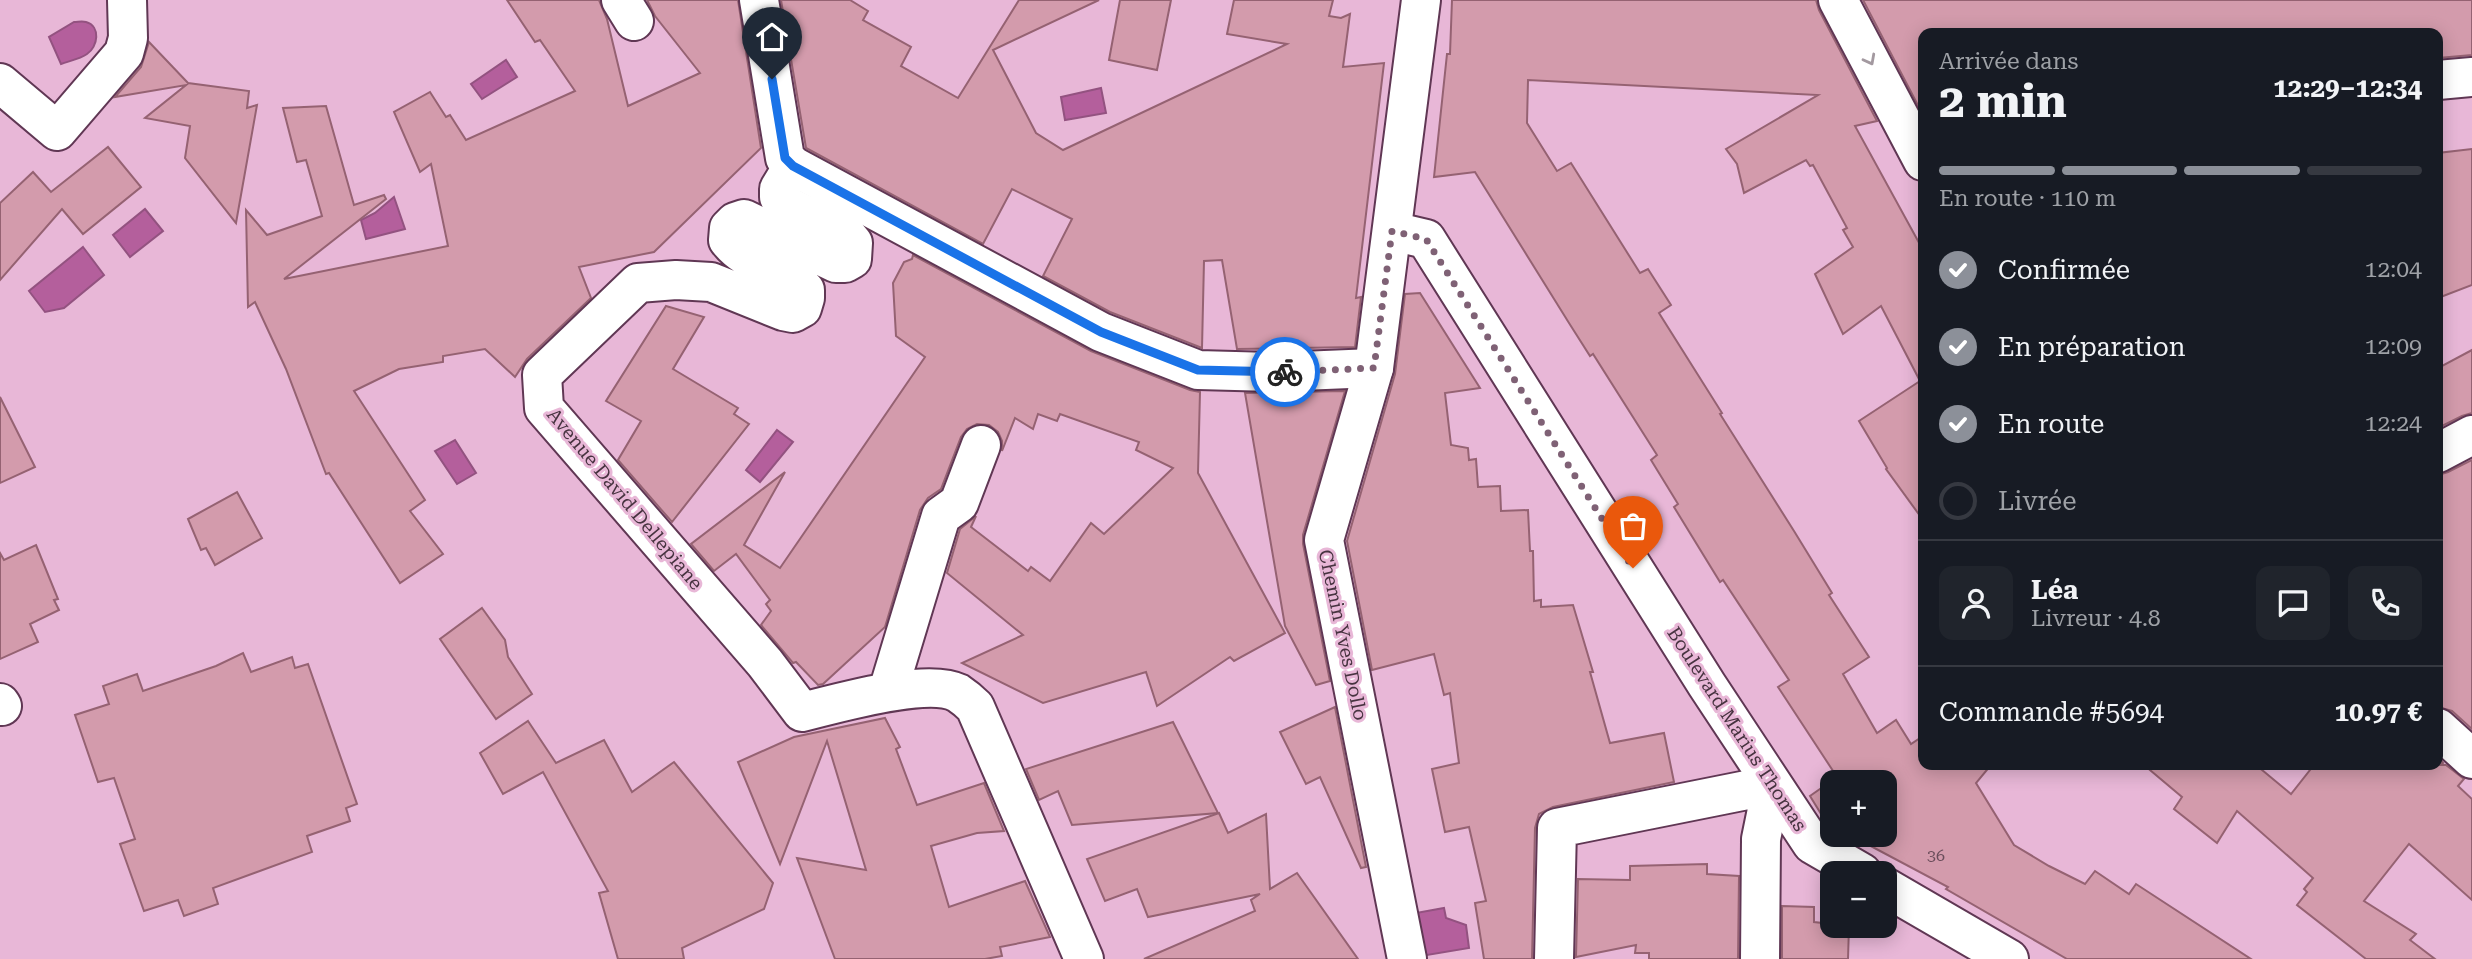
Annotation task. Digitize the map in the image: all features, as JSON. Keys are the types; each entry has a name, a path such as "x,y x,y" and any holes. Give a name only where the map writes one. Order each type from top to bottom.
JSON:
{"street":[{"path":"0,83 57,131 124,53 128,38 127,0"},
{"path":"759,0 785,158 793,166 1101,332 1198,370 1276,372 1374,368"},
{"name":"Chemin Yves Dollo","path":"1407,959 1324,540 1374,368 1421,0"},
{"path":"1838,0 1918,152"},
{"path":"2443,80 2472,77"},
{"name":"Avenue David Dellepiane","path":"793,166 779,189 779,197 786,205 848,237 853,243 852,259 845,263 836,263 744,219 729,228 728,240 736,250 796,282 805,290 802,308 793,313 783,311 711,282 676,280 638,283 542,375 544,408 765,663 802,712 888,691 956,692 975,707 1084,959"},
{"name":"Boulevard Marius Thomas","path":"1392,231 1426,239 1772,785 1812,844 1841,861"},
{"path":"2443,450 2472,435"},
{"path":"888,691 942,516 959,503 981,446"},
{"path":"2443,733 2472,759"},
{"path":"1554,959 1557,828 1772,785 1761,839 1760,959"},
{"path":"1897,894 2009,959"}],"shaded area":[{"path":"74,22 91,24 96,32 94,47 78,59 61,64 49,37"},
{"path":"506,60 517,77 482,99 471,84"},
{"path":"1101,88 1106,113 1065,120 1061,97"},
{"path":"394,197 405,229 366,239 361,220 375,213"},
{"path":"145,209 163,231 130,257 113,235"},
{"path":"83,247 104,275 64,308 45,312 29,291"},
{"path":"777,430 793,442 760,482 746,470"},
{"path":"455,440 476,473 457,484 435,451"},
{"path":"1444,908 1446,918 1466,925 1469,948 1427,955 1422,951 1416,913"}],"building":[{"path":"507,0 599,0 607,19 628,106 700,73 655,16 647,0 738,0 761,148 654,252 579,267 591,298 527,359 515,377 485,349 443,356 443,362 399,369 354,391 425,500 410,511 443,554 400,583 329,473 326,474 286,369 255,302 248,307 246,210 267,235 322,216 306,160 297,162 283,108 326,106 354,205 384,195 386,199 284,279 448,246 431,164 420,172 394,112 430,92 446,117 450,115 466,140 575,91 540,40 535,42"},
{"path":"781,0 850,0 868,11 863,20 911,47 901,66 958,98 1019,0 1099,0 993,50 1036,133 1063,150 1287,44 1227,34 1234,0 1333,0 1329,16 1341,18 1350,14 1343,67 1384,63 1356,298 1361,297 1355,347 1237,349 1222,260 1204,261 1202,348 1110,312 1043,276 1072,219 1012,189 983,244 806,148"},
{"path":"1120,0 1171,0 1157,70 1109,60"},
{"path":"1452,0 1816,0 1877,121 1855,126 1918,241 1918,377 1881,306 1843,334 1815,274 1853,247 1843,230 1847,228 1813,165 1810,166 1806,160 1744,193 1737,164 1726,149 1818,95 1528,80 1527,123 1557,171 1571,163 1640,273 1648,269 1671,305 1659,313 1869,657 1843,674 1877,733 1896,720 1911,744 1918,739 1918,770 1987,770 1976,783 2014,845 2085,884 2095,871 2129,894 2136,884 2251,959 2067,959 1946,889 1948,887 1873,847 1897,847 1897,770 1832,770 1778,687 1789,680 1723,580 1720,582 1674,507 1678,504 1651,460 1657,455 1593,354 1590,356 1475,172 1434,177 1447,54 1450,54"},
{"path":"1863,0 2472,0 2472,55 2443,58 2443,28 1918,28 1918,105"},
{"path":"149,42 188,83 249,91 247,108 257,105 236,223 185,158 190,126 145,118 186,85 115,97 141,67"},
{"path":"108,147 141,187 83,234 62,209 0,280 0,203 33,172 51,192"},
{"path":"2472,149 2472,285 2443,296 2443,152"},
{"path":"913,255 1091,351 1200,392 1198,473 1285,633 1234,661 1230,657 1157,706 1146,672 1043,703 962,663 1023,635 947,573 960,529 976,516 971,527 1028,571 1031,567 1050,581 1091,523 1104,534 1173,468 1136,450 1139,442 1060,414 1057,421 1038,414 1033,429 1015,418 1002,451 998,432 989,425 977,424 967,429 961,437 941,489 928,498 920,510 885,627 823,684 818,685 796,662 793,663 761,625 771,611 766,604 770,600 736,554 714,571 691,544 785,472 744,545 780,568 925,357 896,336 893,283 904,262 912,259"},
{"path":"1420,293 1480,388 1445,393 1451,445 1468,448 1469,460 1476,459 1478,487 1500,486 1501,511 1528,510 1530,551 1533,551 1534,601 1541,600 1541,607 1573,605 1610,743 1664,733 1674,782 1553,807 1539,814 1535,828 1532,959 1484,959 1475,903 1486,901 1469,827 1445,832 1432,769 1459,763 1450,693 1444,695 1434,654 1372,670 1347,541 1395,374 1405,294"},
{"path":"666,306 704,317 673,369 738,408 734,414 749,424 672,522 618,460 641,421 606,401"},
{"path":"2472,350 2472,413 2443,426 2443,365"},
{"path":"1918,382 1918,513 1859,421"},
{"path":"1345,391 1303,535 1330,681 1316,685 1285,626 1245,393"},
{"path":"0,397 35,467 0,483"},
{"path":"2472,460 2472,729 2452,711 2443,708 2443,474"},
{"path":"237,492 262,538 215,565 206,548 201,550 188,519"},
{"path":"36,545 58,599 54,600 59,610 30,624 38,642 0,659 0,553 4,560"},
{"path":"482,608 505,640 508,657 532,694 496,719 440,639"},
{"path":"243,653 251,672 292,657 295,668 308,664 357,804 346,808 350,821 307,836 312,852 213,888 218,904 184,916 178,900 144,911 120,844 135,839 114,778 98,782 75,715 109,704 103,686 137,674 143,691 216,666"},
{"path":"1335,707 1366,867 1361,868 1320,777 1306,784 1280,732"},
{"path":"885,718 900,747 896,749 917,805 984,783 1004,831 977,833 931,846 949,907 1025,881 1050,937 1000,947 1002,956 985,959 835,959 797,858 866,870 827,741 780,864 738,762 794,737"},
{"path":"528,721 556,763 604,740 632,792 674,762 773,883 764,909 682,948 684,959 618,959 599,893 608,891 543,772 503,794 480,753"},
{"path":"1173,722 1218,813 1072,825 1058,791 1039,800 1026,769"},
{"path":"2443,765 2446,765 2464,779 2458,786 2472,799 2472,900 2409,844 2364,901 2416,934 2410,940 2435,959 2366,959 2297,905 2307,892 2304,889 2313,878 2237,811 2217,843 2174,809 2182,797 2150,770 2262,770 2291,794 2310,770 2443,770"},
{"path":"1820,789 1820,812 1810,796"},
{"path":"1219,813 1228,833 1266,814 1270,889 1297,873 1358,959 1144,959 1255,911 1251,900 1260,894 1148,917 1137,889 1105,901 1087,859"},
{"path":"1707,864 1707,874 1739,876 1738,959 1649,959 1649,953 1635,953 1636,945 1576,957 1578,879 1630,880 1630,866"},
{"path":"1782,906 1814,907 1814,922 1820,923 1820,938 1849,938 1848,959 1782,959"}],"way so far":[{"path":"1285,372 1374,368 1392,231 1426,239 1633,568"}],"route":[{"path":"772,79 785,158 793,166 1101,332 1146,351 1198,370 1285,372"}]}
